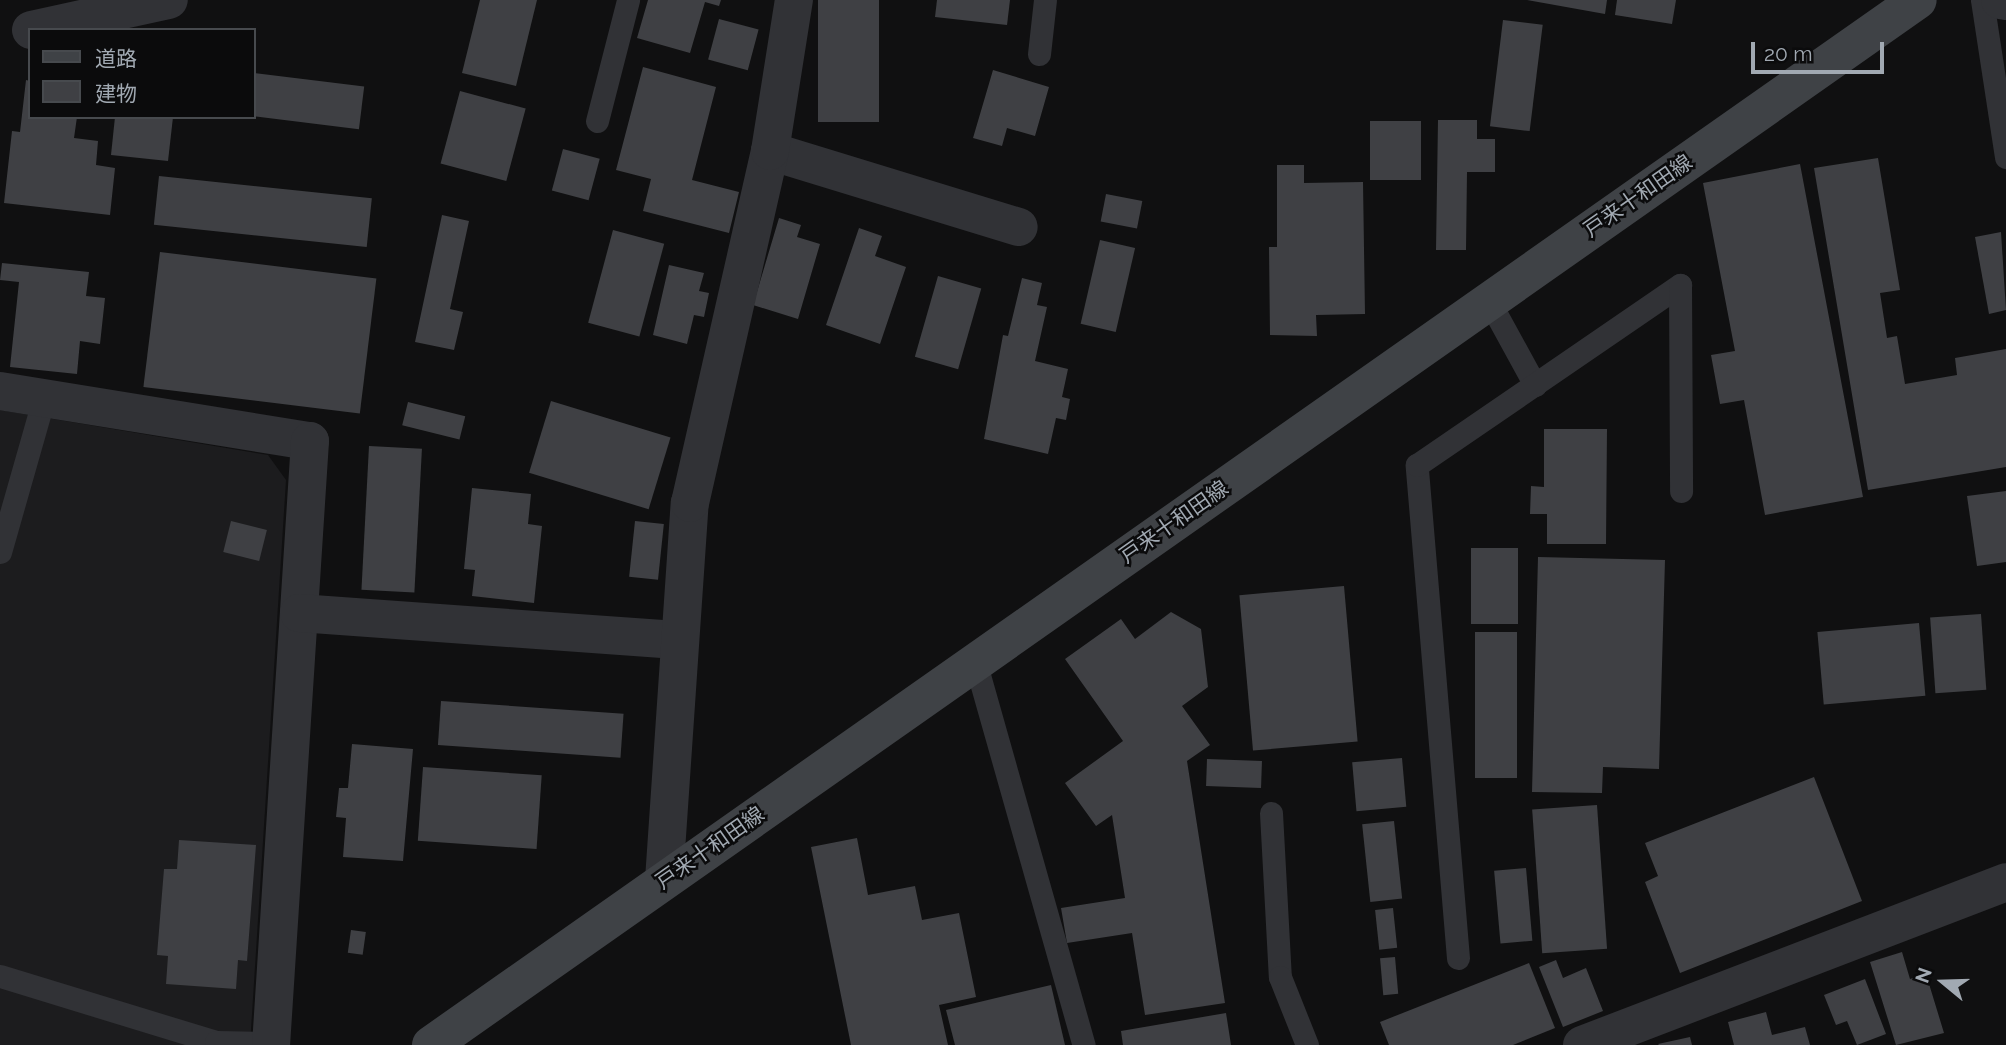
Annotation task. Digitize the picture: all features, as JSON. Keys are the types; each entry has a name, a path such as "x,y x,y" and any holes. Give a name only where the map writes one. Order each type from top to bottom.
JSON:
{"main road":[{"name":"戸来十和田線","path":"431,1045 1918,0"}],"street":[{"path":"39,28 169,0"},
{"path":"664,880 690,503 770,151 794,0"},
{"path":"2000,0 2006,1"},
{"path":"0,36 28,30"},
{"path":"770,151 1019,227"},
{"path":"0,391 310,441 272,1044"},
{"path":"299,613 680,640"},
{"path":"1582,1045 2006,882"}],"lane":[{"path":"597,121 628,0"},
{"path":"1039,54 1045,0"},
{"path":"1982,0 2006,157"},
{"path":"1458,958 1417,465 1680,285 1681,491"},
{"path":"1489,301 1535,385"},
{"path":"0,552 44,398"},
{"path":"975,662 1084,1045"},
{"path":"1271,813 1280,977 1307,1045"},
{"path":"0,976 216,1042 272,1044"}],"shaded area":[{"path":"0,410 268,455 286,480 250,1045 0,1045"}],"building":[{"path":"480,0 537,0 516,86 462,73"},
{"path":"648,0 721,0 719,6 705,2 690,53 637,38"},
{"path":"818,0 879,0 879,122 818,122"},
{"path":"937,0 1010,0 1007,25 935,17"},
{"path":"1527,0 1607,0 1605,14"},
{"path":"1617,0 1676,0 1672,24 1615,15"},
{"path":"719,19 759,30 748,70 708,60"},
{"path":"1503,20 1543,25 1530,131 1490,126"},
{"path":"643,67 716,87 692,180 739,192 729,233 643,211 651,179 616,170"},
{"path":"993,70 1049,87 1035,136 1007,128 1002,146 973,138"},
{"path":"256,73 364,87 359,129 256,117"},
{"path":"26,80 28,119 77,119 74,138 98,141 96,165 115,168 110,215 4,203 12,131 20,132"},
{"path":"460,91 526,109 506,181 441,163"},
{"path":"115,119 173,119 168,161 111,155"},
{"path":"1438,120 1477,120 1477,139 1495,139 1495,172 1467,172 1466,250 1436,250"},
{"path":"1370,121 1421,121 1421,180 1370,180"},
{"path":"563,149 600,159 589,200 552,191"},
{"path":"1878,158 1900,290 1880,293 1887,338 1897,336 1905,384 1957,375 1955,358 2006,349 2006,467 1868,490 1814,168"},
{"path":"1800,164 1863,497 1765,515 1744,400 1720,404 1711,355 1735,351 1703,183"},
{"path":"1277,165 1304,165 1304,183 1363,182 1365,314 1316,315 1317,336 1270,335 1269,247 1277,247"},
{"path":"159,176 372,198 367,247 154,225"},
{"path":"1106,194 1142,201 1137,229 1101,221"},
{"path":"442,215 469,221 450,309 463,312 454,350 415,342"},
{"path":"779,218 801,225 797,237 820,244 798,319 753,305"},
{"path":"859,228 882,236 875,256 906,267 880,344 826,325"},
{"path":"613,230 664,244 639,336 588,323"},
{"path":"2001,232 2006,310 1989,314 1975,237"},
{"path":"1100,240 1135,248 1116,332 1081,324"},
{"path":"160,252 376,279 360,414 143,387"},
{"path":"2,263 89,272 86,296 105,298 100,344 80,341 77,374 10,367 19,282 0,280"},
{"path":"669,265 704,273 699,291 709,293 704,317 694,315 687,344 653,335"},
{"path":"938,276 981,288 958,369 915,357"},
{"path":"1022,278 1042,283 1037,305 1047,307 1035,361 1068,369 1062,397 1070,399 1066,420 1056,418 1048,454 984,439 1003,335 1008,336"},
{"path":"551,401 671,438 649,509 529,473"},
{"path":"408,402 465,416 459,440 402,425"},
{"path":"1544,429 1607,429 1606,544 1547,544 1547,514 1530,514 1531,486 1544,487"},
{"path":"369,446 422,449 414,593 361,590"},
{"path":"472,488 531,494 528,524 542,526 534,603 472,596 475,570 464,569"},
{"path":"2006,491 2006,562 1977,566 1967,496"},
{"path":"231,521 267,530 259,561 223,552"},
{"path":"635,521 664,524 658,580 629,577"},
{"path":"1471,548 1518,548 1518,624 1471,624"},
{"path":"1538,557 1665,560 1659,769 1603,767 1602,793 1532,792"},
{"path":"1344,586 1358,741 1253,751 1239,595"},
{"path":"1171,612 1201,629 1208,687 1182,706 1210,745 1187,761 1225,1003 1145,1015 1132,933 1067,943 1061,908 1125,898 1112,815 1096,826 1065,783 1123,741 1065,659 1121,619 1135,639"},
{"path":"1981,614 1986,690 1935,693 1930,618"},
{"path":"1919,623 1925,696 1824,705 1817,632"},
{"path":"1475,632 1517,632 1517,778 1475,778"},
{"path":"441,701 624,714 620,758 438,745"},
{"path":"352,744 413,749 403,861 343,857 346,818 336,817 339,788 348,788"},
{"path":"1402,758 1406,807 1356,811 1352,762"},
{"path":"1207,759 1262,761 1261,788 1206,786"},
{"path":"423,767 542,775 537,849 418,841"},
{"path":"1814,777 1862,901 1680,973 1645,882 1658,876 1645,843"},
{"path":"1597,805 1607,949 1542,953 1532,810"},
{"path":"1394,821 1402,899 1370,902 1362,824"},
{"path":"857,838 868,895 915,886 922,920 959,913 976,997 939,1005 948,1045 851,1045 811,847"},
{"path":"179,840 256,845 247,961 238,960 236,989 166,984 168,956 157,955 164,869 177,869"},
{"path":"1526,868 1532,941 1500,944 1494,871"},
{"path":"1393,908 1397,948 1379,950 1375,910"},
{"path":"351,930 366,932 363,955 348,953"},
{"path":"1902,952 1910,979 1926,974 1944,1033 1896,1045 1870,962"},
{"path":"1395,957 1398,994 1383,995 1380,958"},
{"path":"1556,960 1563,978 1586,968 1603,1011 1563,1027 1539,967"},
{"path":"1529,963 1555,1028 1513,1045 1389,1045 1380,1022"},
{"path":"1865,979 1886,1034 1857,1045 1847,1021 1836,1025 1824,995"},
{"path":"1051,985 1065,1045 955,1045 946,1010"},
{"path":"1766,1012 1772,1035 1805,1027 1810,1045 1734,1045 1728,1022"},
{"path":"1226,1013 1231,1045 1123,1045 1121,1031"},
{"path":"1690,1037 1692,1045 1658,1044"}]}
